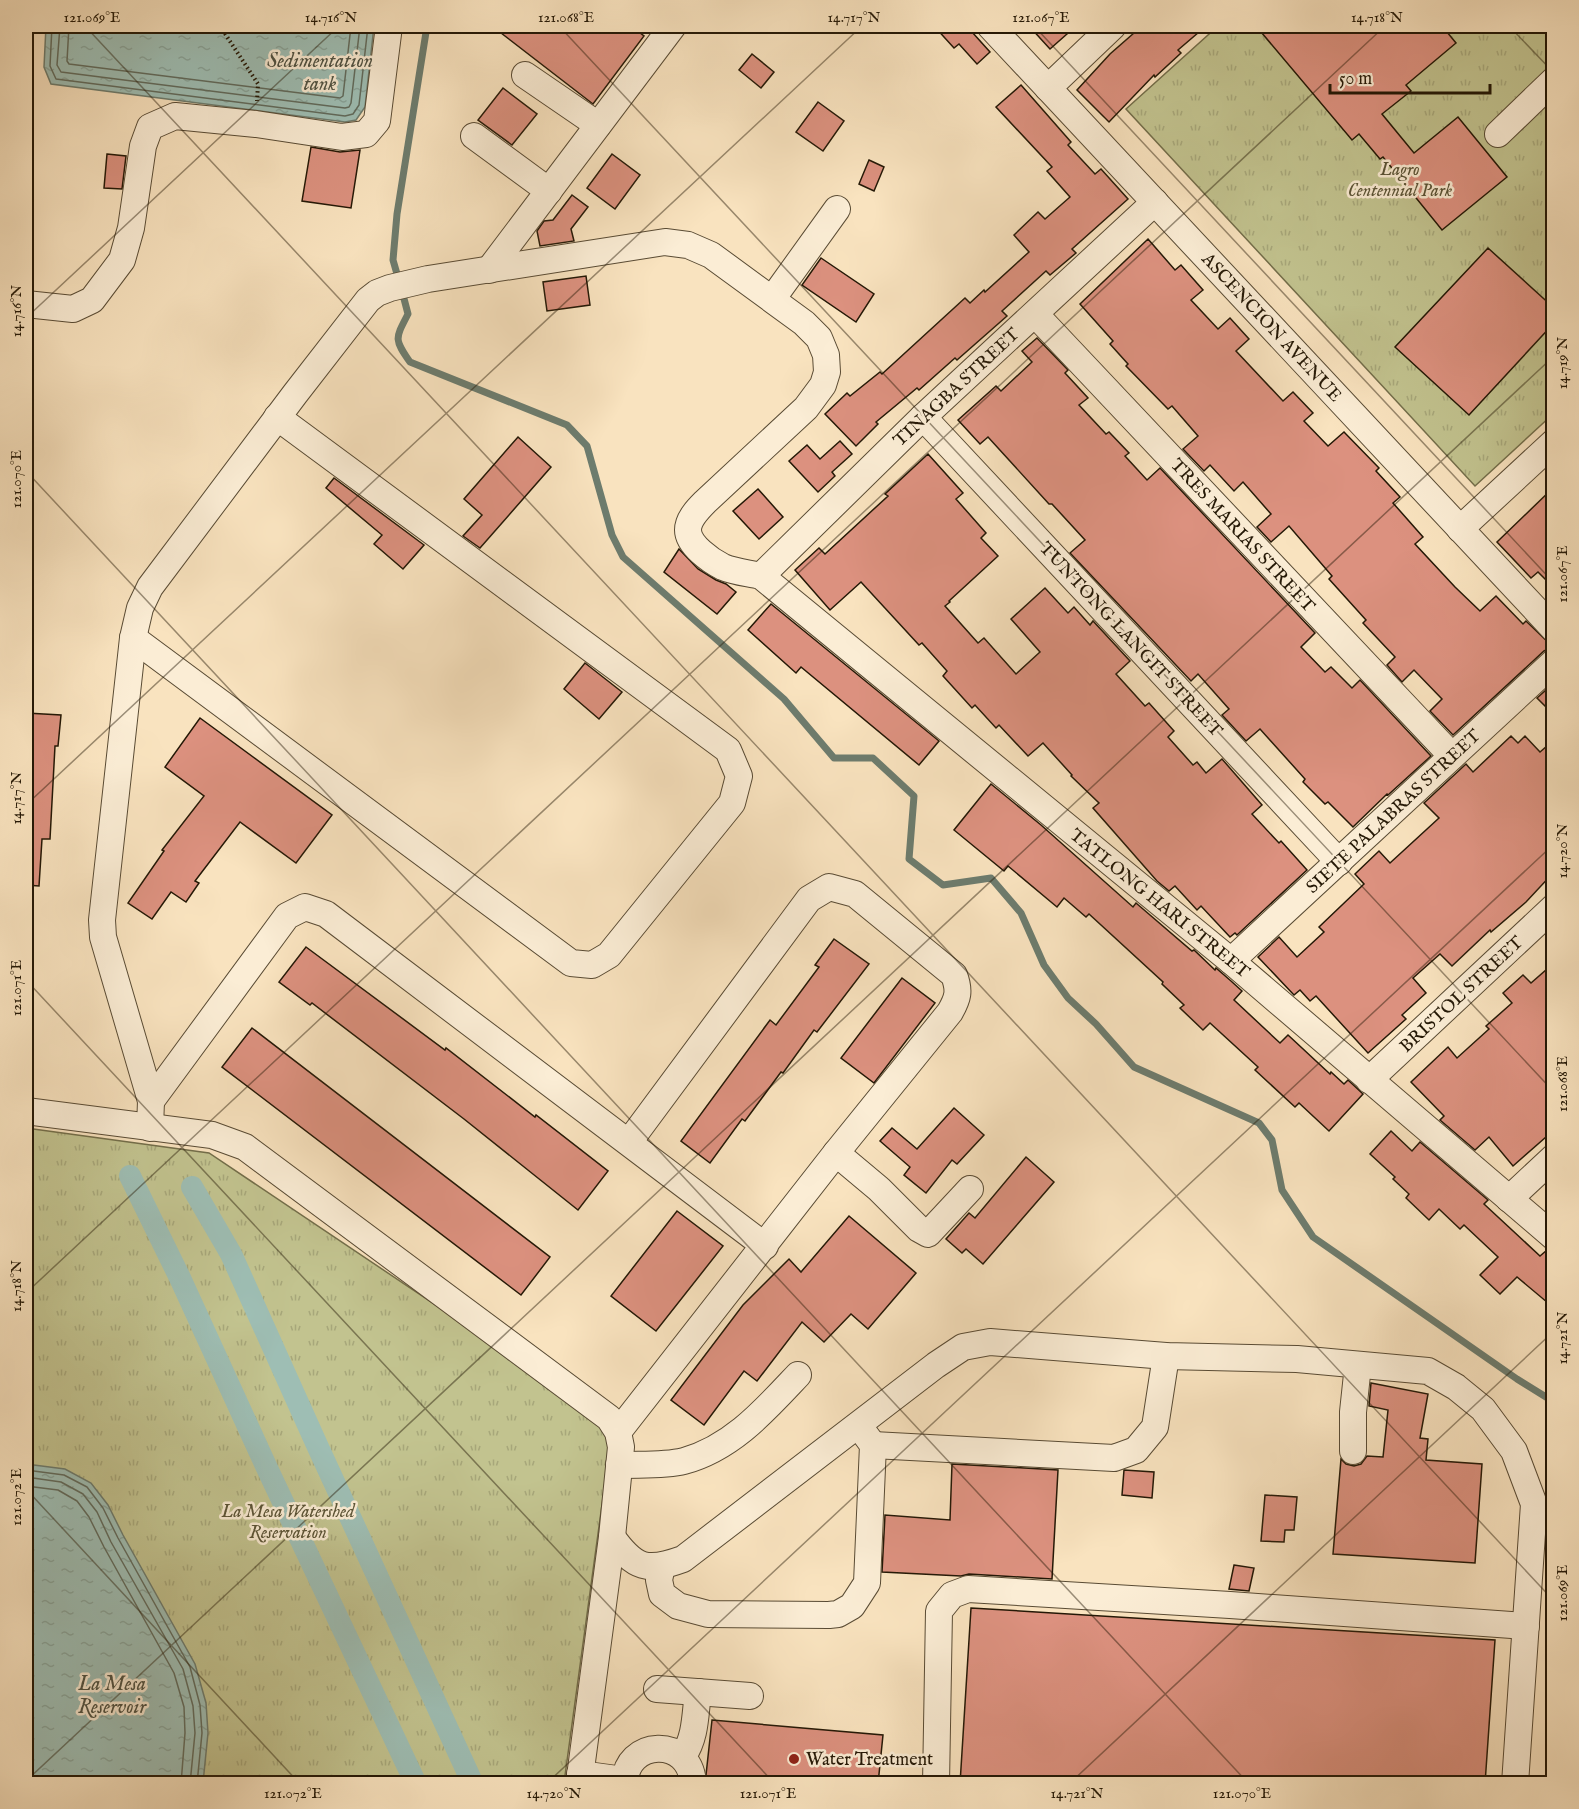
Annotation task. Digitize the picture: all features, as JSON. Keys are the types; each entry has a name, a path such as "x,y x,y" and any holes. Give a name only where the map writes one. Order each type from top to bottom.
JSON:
{"street":[{"path":"26,304 73,309 92,300 122,260 132,228 143,146 150,127 175,116 256,124 342,137 366,134 377,121 388,26"},
{"path":"489,270 674,26"},
{"name":"ASCENCION AVENUE","path":"990,26 1554,629"},
{"path":"1048,88 1113,26"},
{"path":"525,75 598,125"},
{"path":"1498,134 1554,81"},
{"path":"474,136 549,191"},
{"name":"TINAGBA STREET","path":"761,576 922,417 1155,202"},
{"path":"772,298 837,209"},
{"path":"150,1128 151,1101 103,938 102,920 133,638 140,608 150,587 368,300 377,293 390,288 428,279 665,242 688,245 711,255 804,322 819,338 826,354 827,372 823,385 807,408 705,502 694,514 688,528 689,537 696,547 722,566 761,576"},
{"name":"TRES MARIAS STREET","path":"1035,314 1452,756"},
{"path":"133,638 571,963 592,965 609,955 732,802 739,776 728,750 277,417"},
{"name":"TUNTONG LANGIT STREET","path":"922,417 1339,862"},
{"path":"1460,529 1554,442"},
{"name":"TATLONG HARI STREET","path":"761,576 1231,961 1554,1237"},
{"name":"SIETE PALABRAS STREET","path":"1231,961 1554,662"},
{"path":"618,1432 836,1153 950,1012 957,999 959,988 954,975 855,894 829,887 809,899 628,1142"},
{"path":"151,1101 288,916 305,907 326,914 765,1246"},
{"name":"BRISTOL STREET","path":"1369,1080 1554,908"},
{"path":"26,1112 212,1136 245,1147 609,1418 618,1432 621,1447 612,1537 579,1779 625,1782 627,1769 633,1760 641,1753 662,1748 683,1756 693,1775 693,1784"},
{"path":"836,1153 879,1188 919,1229 928,1234 970,1189"},
{"path":"1509,1199 1554,1157"},
{"path":"612,1537 624,1554 639,1565 662,1566 683,1559 866,1435 936,1365 963,1347 990,1342 1166,1356 1297,1359 1428,1371 1456,1387 1483,1409 1514,1451 1534,1504 1515,1784"},
{"path":"866,1435 1114,1458 1136,1450 1155,1427 1166,1356"},
{"path":"1353,1451 1353,1412 1358,1365"},
{"path":"619,1465 683,1461 717,1449 754,1421 798,1375"},
{"path":"662,1566 659,1580 662,1594 678,1606 708,1614 830,1615 838,1614 852,1606 867,1583 866,1435"},
{"path":"936,1784 939,1611 952,1595 968,1589 1526,1626"},
{"path":"657,1689 750,1696"},
{"path":"683,1756 693,1735 698,1692"}],"path":[{"path":"220,26 258,84 257,103"}],"green space":[{"name":"Lagro Centennial Park","path":"1218,26 1553,26 1553,414 1475,486 1126,109"},
{"name":"La Mesa Watershed Reservation","path":"26,1128 209,1153 613,1424 564,1783 26,1784"}],"water":[{"name":"Sedimentation tank","path":"46,26 374,26 365,107 356,120 345,122 51,84 44,67"},
{"name":"La Mesa Reservoir","path":"26,1464 65,1469 91,1483 108,1505 195,1664 206,1703 208,1733 203,1783 26,1783"}],"building":[{"path":"492,26 631,26 644,36 593,104"},
{"path":"934,26 975,26 972,32 990,52 977,64 959,44 954,48"},
{"path":"1029,26 1076,26 1050,49"},
{"path":"1142,26 1206,26 1178,50 1181,53 1155,77 1154,75 1109,122 1077,90 1110,54"},
{"path":"1256,26 1442,26 1456,43 1406,85 1411,91 1382,114 1414,153 1458,117 1507,177 1442,230 1383,157 1380,159 1359,134 1352,140"},
{"path":"752,54 774,72 761,88 739,70"},
{"path":"1021,85 1071,142 1068,145 1095,174 1101,169 1128,199 1072,249 1076,253 1050,275 1046,271 1002,311 1007,316 957,360 955,358 919,390 917,388 876,422 878,424 856,446 825,414 847,393 850,396 880,372 882,374 965,298 970,303 984,290 985,292 1029,252 1014,235 1038,212 1045,219 1070,197 1047,171 1052,167 996,107"},
{"path":"503,88 537,114 512,145 478,120"},
{"path":"818,102 844,121 823,151 796,132"},
{"path":"311,147 340,152 360,150 351,208 302,201"},
{"path":"107,154 126,156 122,189 104,188"},
{"path":"612,154 640,175 615,209 587,188"},
{"path":"869,160 884,167 874,191 859,184"},
{"path":"572,195 588,207 571,229 574,241 540,246 537,231 544,221 553,220"},
{"path":"1148,239 1175,270 1181,265 1203,290 1191,300 1218,329 1230,318 1249,339 1236,351 1283,401 1293,392 1313,413 1304,421 1328,446 1344,432 1379,468 1376,471 1400,497 1393,503 1423,537 1415,544 1455,587 1480,611 1496,596 1523,624 1526,621 1553,647 1544,651 1453,735 1430,711 1442,699 1414,670 1402,682 1387,665 1395,657 1363,623 1366,620 1329,579 1332,576 1289,526 1271,542 1257,527 1271,514 1243,482 1234,491 1210,465 1204,471 1183,449 1198,436 1172,406 1168,409 1126,366 1128,364 1110,344 1113,341 1080,304"},
{"path":"1488,248 1554,308 1554,323 1469,415 1395,347"},
{"path":"821,258 874,294 856,322 802,285"},
{"path":"586,276 590,305 547,311 543,282"},
{"path":"1037,338 1068,370 1065,373 1088,398 1079,405 1106,434 1109,432 1129,453 1125,456 1147,480 1160,468 1315,633 1301,647 1325,672 1331,667 1352,688 1360,680 1431,756 1353,827 1328,802 1325,804 1303,782 1305,779 1260,729 1246,741 1222,715 1229,709 1198,674 1191,681 1070,553 1085,540 988,437 980,444 958,420 996,386 1001,391 1032,362 1022,351"},
{"path":"518,437 551,467 480,548 463,536 482,515 464,499"},
{"path":"840,441 852,454 832,472 835,476 818,492 789,461 807,445 820,459"},
{"path":"928,454 963,493 956,499 986,533 981,538 998,556 945,606 978,643 984,638 1016,674 1040,652 1011,619 1045,588 1068,613 1074,607 1090,625 1093,621 1130,661 1116,674 1145,706 1149,703 1174,731 1168,737 1193,765 1197,762 1206,773 1222,759 1262,805 1252,814 1307,870 1237,935 1235,933 1230,937 1201,906 1197,910 1175,886 1169,891 1157,881 1093,808 1099,803 1071,776 1043,743 1028,756 999,725 996,728 975,705 972,708 943,676 947,671 922,643 919,645 861,582 830,610 795,570 819,548 825,554 888,496 885,494"},
{"path":"334,478 424,545 403,569 374,544 382,535 326,488"},
{"path":"1554,487 1554,588 1538,572 1531,578 1497,542"},
{"path":"758,489 783,517 759,539 733,511"},
{"path":"679,549 698,569 736,592 717,614 664,572"},
{"path":"771,604 939,741 919,765 801,667 796,673 748,630"},
{"path":"585,663 622,692 599,719 564,689"},
{"path":"1554,683 1554,715 1537,698"},
{"path":"26,713 61,715 58,746 55,746 50,839 42,839 39,886 26,885"},
{"path":"200,718 332,815 296,863 240,822 195,881 199,883 186,902 171,892 152,919 128,903 164,851 162,850 204,796 165,767"},
{"path":"1511,736 1518,743 1525,736 1540,752 1554,740 1554,872 1526,902 1491,932 1490,930 1452,966 1440,954 1413,978 1426,993 1402,1015 1406,1019 1368,1053 1316,996 1310,1001 1300,990 1294,995 1258,957 1279,937 1297,957 1324,932 1319,927 1364,884 1355,874 1379,851 1390,863 1439,818 1424,803 1466,764 1473,772"},
{"path":"991,784 1133,907 1136,903 1231,981 1242,991 1234,1000 1280,1043 1288,1035 1330,1074 1331,1072 1344,1084 1348,1080 1363,1094 1329,1131 1299,1103 1295,1107 1255,1070 1258,1067 1210,1023 1203,1030 1180,1008 1184,1005 1162,984 1163,982 1089,914 1086,917 1064,898 1057,907 1008,866 1004,871 954,830"},
{"path":"834,939 869,964 817,1032 814,1030 745,1121 742,1119 710,1163 681,1141 770,1020 776,1025 819,967 815,965"},
{"path":"306,947 445,1050 446,1048 608,1171 578,1210 464,1119 312,1003 310,1005 279,982"},
{"path":"1554,963 1554,1130 1513,1166 1489,1137 1475,1150 1440,1120 1444,1116 1411,1082 1448,1047 1457,1058 1489,1029 1486,1026 1512,1003 1503,993 1523,975 1531,983"},
{"path":"902,978 935,1003 874,1083 841,1058"},
{"path":"252,1028 550,1257 521,1295 222,1067"},
{"path":"954,1108 984,1135 957,1164 952,1160 926,1193 904,1175 910,1167 880,1141 892,1128 917,1149"},
{"path":"1391,1131 1412,1151 1420,1142 1488,1200 1484,1204 1540,1256 1547,1250 1554,1252 1554,1308 1517,1277 1500,1294 1480,1275 1498,1257 1464,1225 1460,1229 1439,1209 1429,1220 1406,1198 1409,1194 1393,1179 1395,1177 1370,1154"},
{"path":"1026,1157 1054,1182 983,1264 966,1249 962,1253 946,1239 969,1213 975,1218"},
{"path":"677,1211 723,1246 656,1331 611,1296"},
{"path":"849,1216 916,1273 868,1329 851,1314 824,1342 802,1322 757,1381 744,1371 704,1425 671,1400 743,1305 789,1259 801,1272"},
{"path":"1371,1383 1428,1394 1420,1438 1428,1439 1426,1460 1482,1464 1475,1563 1333,1554 1341,1459 1346,1464 1354,1466 1361,1464 1367,1456 1383,1457 1388,1410 1369,1406"},
{"path":"952,1464 1058,1470 1052,1579 882,1572 885,1515 950,1520"},
{"path":"1124,1470 1154,1472 1152,1498 1122,1495"},
{"path":"1265,1495 1297,1497 1294,1530 1285,1530 1284,1542 1261,1541"},
{"path":"1234,1565 1254,1568 1249,1591 1229,1589"},
{"path":"971,1608 1495,1640 1485,1784 960,1784"},
{"name":"Water Treatment","path":"712,1720 883,1735 878,1784 708,1784 706,1775"}],"waterway":[{"path":"399,281 393,260 397,214 427,26"},
{"path":"402,291 408,314 398,339 410,362 567,425 587,446 612,535 623,557 784,699 834,758 873,758 914,796 909,859 943,885 991,878 1021,913 1044,965 1068,998 1096,1024 1134,1067 1259,1123 1272,1140 1282,1190 1313,1237 1517,1379 1554,1402"},
{"path":"130,1176 180,1278 416,1784"},
{"path":"192,1187 231,1254 473,1784"}],"place":[{"name":"Water Treatment","path":"794,1759"}]}
